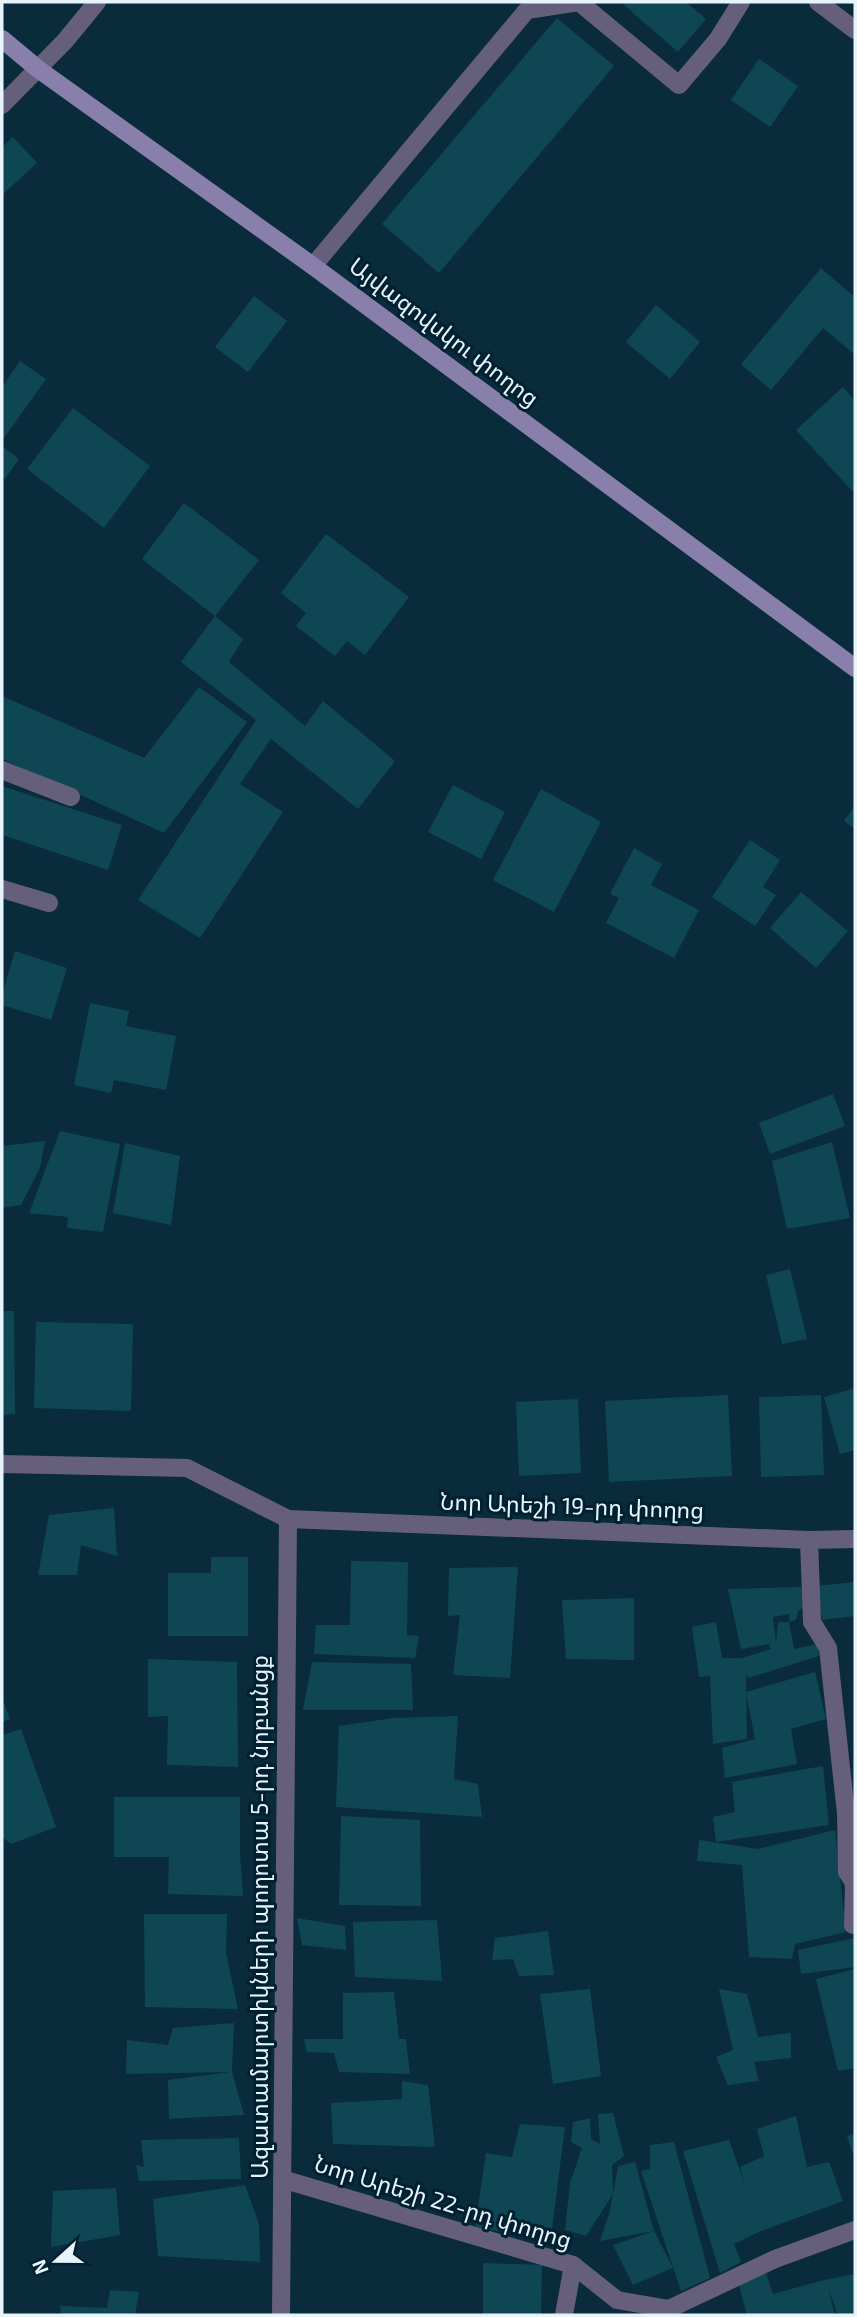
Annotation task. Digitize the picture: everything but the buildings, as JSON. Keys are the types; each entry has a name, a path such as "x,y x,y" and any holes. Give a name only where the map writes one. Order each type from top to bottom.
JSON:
{"main road":[{"name":"Այվազովսկու փողոց","path":"2,39 38,69 313,266 855,668"}],"street":[{"path":"2,105 97,2"},
{"path":"313,266 527,10 579,2 679,85 718,38 741,2"},
{"path":"818,2 855,30"},
{"path":"2,770 71,797"},
{"path":"2,889 49,903"},
{"path":"2,1464 187,1468 288,1519"},
{"name":"Նոր Արեշի 19-րդ փողոց","path":"288,1519 808,1540 855,1539"},
{"name":"Ազատամարտիկների պողոտա 5-րդ նրբանցք","path":"281,2315 288,1519"},
{"path":"808,1540 812,1622 828,1648 851,1812 847,1872 854,1883 855,1925"},
{"name":"Նոր Արեշի 22-րդ փողոց","path":"282,2179 573,2265 617,2300 668,2309 775,2259 855,2230"},
{"path":"564,2315 573,2265"}]}
